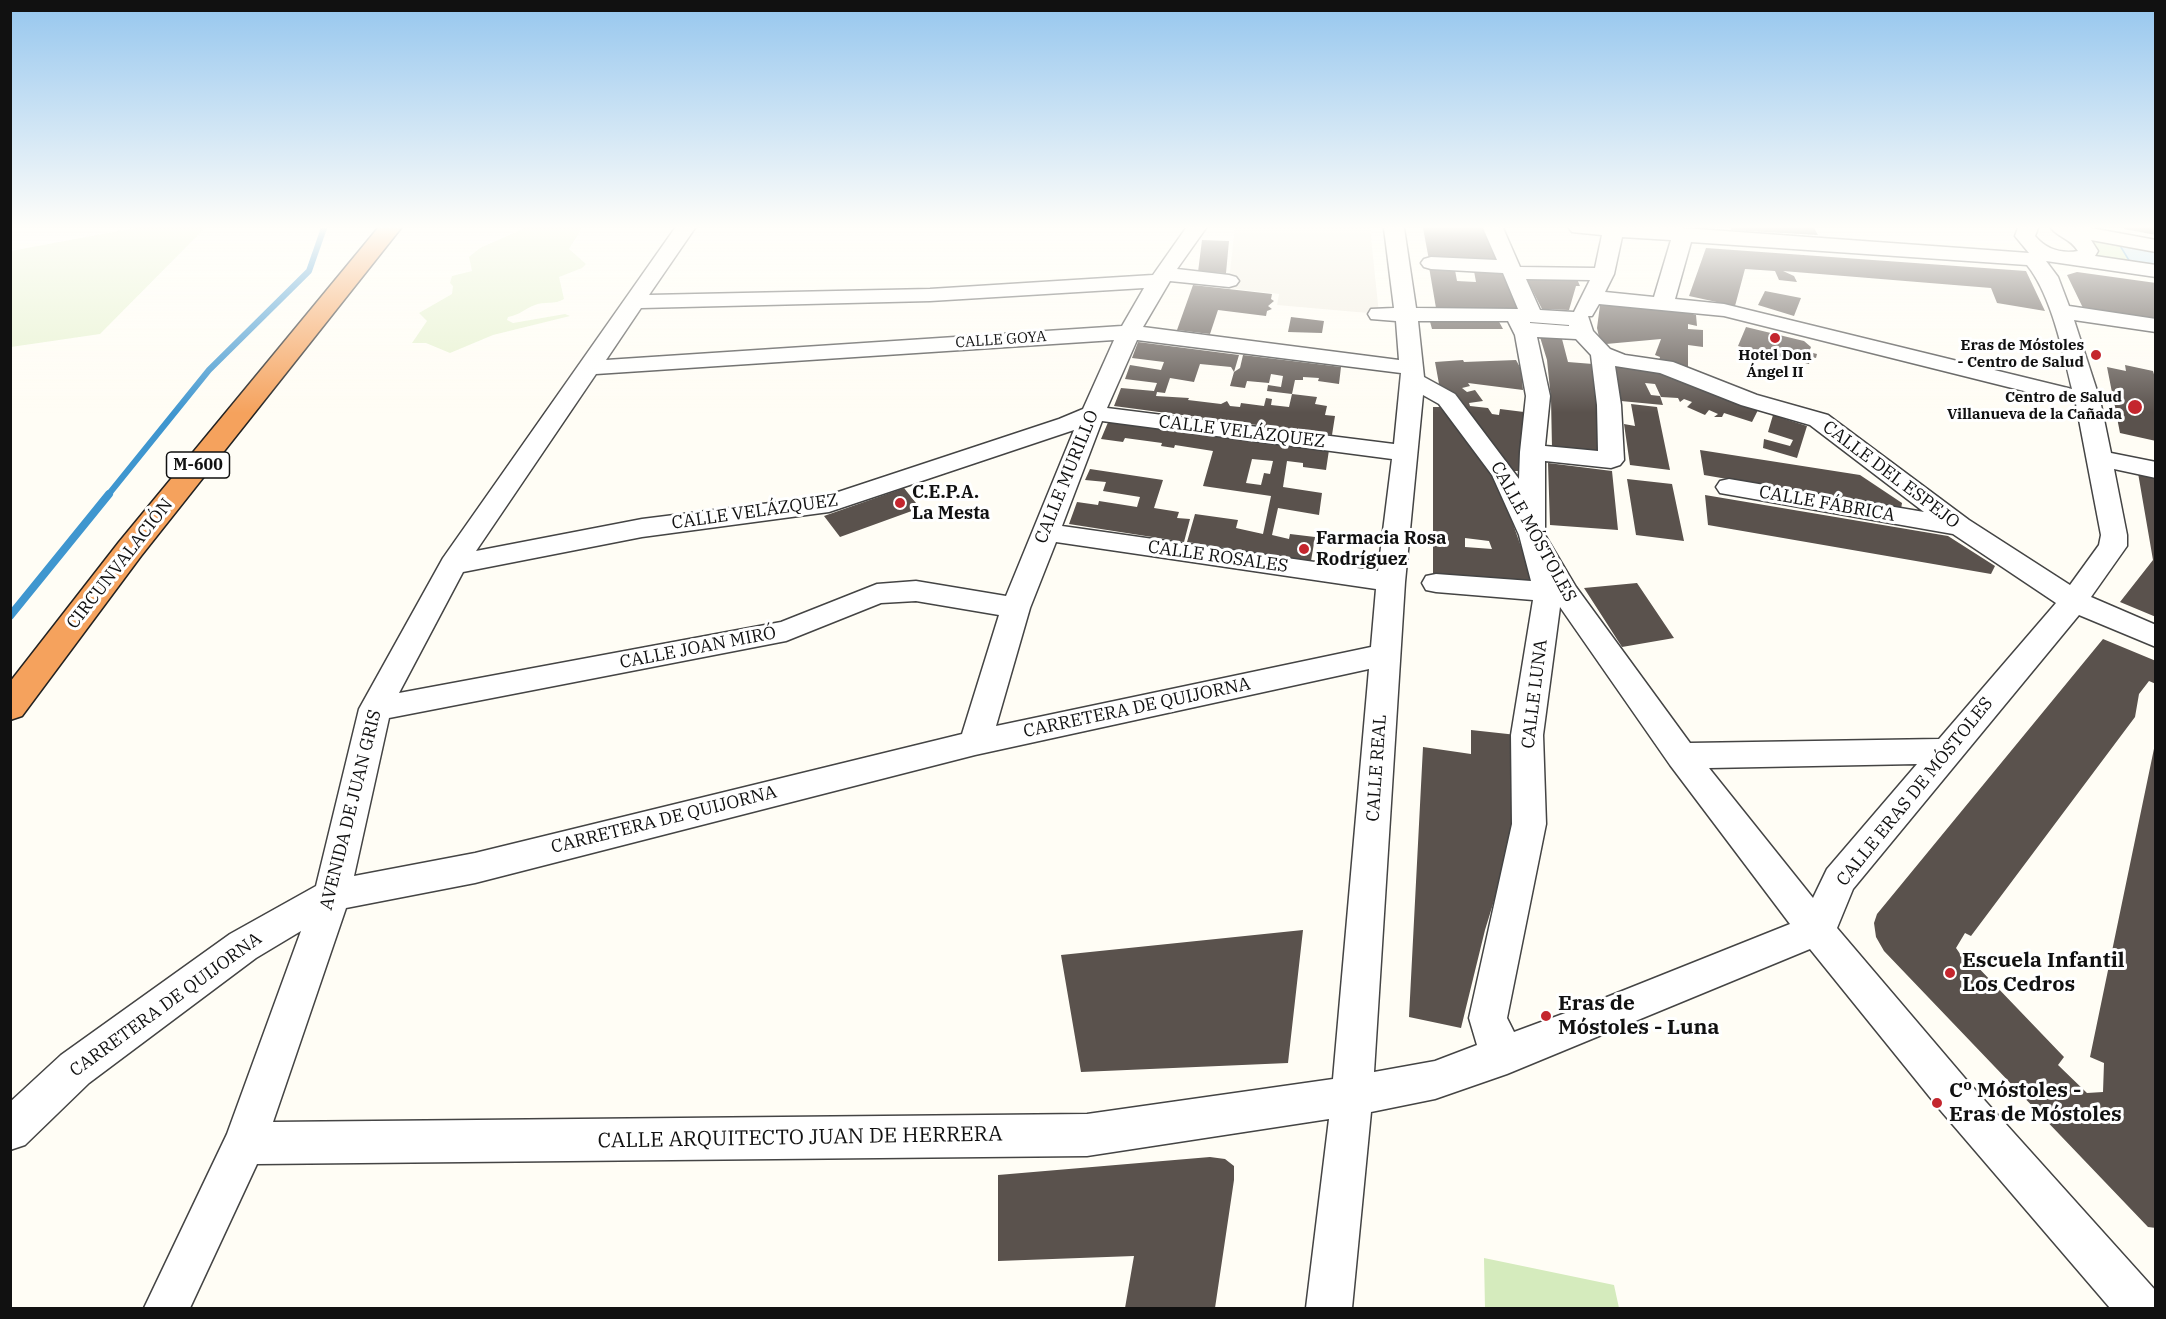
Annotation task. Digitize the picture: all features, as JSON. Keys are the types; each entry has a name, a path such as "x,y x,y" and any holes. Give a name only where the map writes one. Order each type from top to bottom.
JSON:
{"highway":[{"name":"CIRCUNVALACIÓN","path":"10,707 130,549 340,290"}],"street":[{"name":"AVENIDA DE JUAN GRIS","path":"167,1308 245,1143 332,895 375,709 453,565 644,290"},
{"path":"636,302 930,295 1000,290"},
{"name":"CALLE MURILLO","path":"975,743 1016,608 1044,532 1129,332 1154,290"},
{"name":"CALLE REAL","path":"1329,1308 1352,1096 1392,582 1412,374 1392,313 1393,290"},
{"name":"CALLE LUNA","path":"1507,1055 1492,1034 1488,1018 1529,824 1527,735 1557,593 1532,536 1532,452 1538,396 1517,290"},
{"path":"1581,326 1597,290"},
{"path":"1663,303 1667,290"},
{"name":"CALLE ERAS DE MÓSTOLES","path":"1818,929 1839,880 2074,600 2113,546 2114,535 2088,400 2061,311 2057,290"},
{"path":"1593,297 1725,310 2088,400"},
{"path":"2061,311 2156,326"},
{"path":"1392,313 1524,320 1581,326 1602,354 1610,405 1611,460 1532,452"},
{"name":"CALLE GOYA","path":"589,368 1129,332 1412,374"},
{"name":"CALLE DEL ESPEJO","path":"1602,354 1621,361 1665,367 1749,400 1818,420 1960,526 2074,600 2156,637"},
{"name":"CALLE MÓSTOLES","path":"1412,374 1447,399 1504,474 1532,536"},
{"name":"CALLE VELÁZQUEZ","path":"453,565 642,528 829,504 1068,424 1093,413 1403,453"},
{"path":"2100,458 2156,470"},
{"name":"CALLE FÁBRICA","path":"1729,487 1960,526"},
{"name":"CALLE ROSALES","path":"1044,532 1392,582"},
{"path":"1436,583 1557,593"},
{"name":"CALLE JOAN MIRÓ","path":"375,709 786,631 877,594 916,591 1016,608"},
{"name":"CALLE MÓSTOLES","path":"1557,593 1855,979 1954,1097 2140,1308"},
{"name":"CARRETERA DE QUIJORNA","path":"10,1130 75,1070 243,946 332,895 475,868 975,743 1386,655"},
{"path":"1681,756 1948,751"},
{"path":"1352,1096 1436,1080 1507,1055 1818,929"},
{"name":"CALLE ARQUITECTO JUAN DE HERRERA","path":"245,1143 1088,1135 1352,1096"}],"green space":[{"path":"11,290 144,290 100,334 11,347"},
{"path":"453,290 562,290 564,299 535,305 508,317 507,320 513,323 565,314 570,316 493,335 450,353 426,343 412,343 427,321 419,313 452,294"},
{"path":"1484,1258 1614,1285 1619,1308 1485,1308"}],"shaded area":[{"path":"1241,290 1376,290 1379,314 1277,305 1279,294"}],"building":[{"path":"1191,290 1233,290 1272,294 1271,299 1274,301 1268,306 1272,309 1267,311 1266,316 1218,310 1210,334 1177,330"},
{"path":"1433,290 1515,290 1524,311 1436,308"},
{"path":"1532,290 1575,290 1569,310 1542,309"},
{"path":"1691,290 1739,290 1735,306 1689,296"},
{"path":"1992,290 2035,290 2045,311 1997,303"},
{"path":"2074,290 2156,290 2156,320 2083,308"},
{"path":"1765,291 1801,298 1794,316 1758,305"},
{"path":"1600,305 1686,312 1696,315 1697,326 1688,324 1688,329 1703,330 1703,347 1688,345 1688,368 1670,361 1659,361 1660,357 1655,355 1661,339 1606,344 1599,337 1597,328"},
{"path":"1291,317 1324,321 1322,333 1288,332"},
{"path":"1429,318 1497,318 1503,329 1432,329"},
{"path":"1746,327 1804,341 1811,347 1809,352 1817,354 1816,358 1811,357 1809,364 1738,346"},
{"path":"1540,337 1562,339 1568,362 1593,364 1603,454 1552,448 1547,360"},
{"path":"1138,342 1239,355 1234,372 1231,367 1200,364 1194,382 1170,378 1165,393 1157,392 1156,396 1189,398 1188,400 1221,404 1227,401 1230,406 1240,407 1241,403 1264,406 1266,398 1272,399 1271,405 1289,407 1292,394 1317,397 1315,404 1327,406 1325,415 1335,416 1332,435 1114,406 1121,388 1154,391 1157,383 1125,379 1130,365 1161,370 1164,362 1132,358"},
{"path":"1243,355 1341,367 1339,384 1318,381 1319,378 1303,377 1303,380 1295,380 1292,394 1267,391 1268,385 1281,387 1283,376 1271,374 1269,383 1247,381 1245,388 1230,386 1234,372 1240,368"},
{"path":"1463,360 1464,362 1516,360 1521,369 1523,390 1468,383 1470,386 1462,388 1467,392 1475,390 1483,401 1469,403 1470,406 1488,408 1492,414 1499,415 1500,409 1524,412 1523,471 1513,471 1460,404 1439,384 1435,362"},
{"name":"Centro de Salud Villanueva de la Cañada","path":"2125,365 2153,371 2156,381 2156,441 2120,433 2107,367 2126,371"},
{"path":"1615,367 1666,371 1759,408 1752,422 1724,413 1722,417 1714,417 1718,414 1709,410 1705,415 1687,407 1692,402 1684,399 1680,402 1678,398 1661,397 1655,384 1645,383 1651,395 1660,396 1663,405 1621,401"},
{"path":"1631,404 1657,407 1670,470 1630,465 1624,424 1635,426"},
{"path":"1433,407 1447,407 1497,478 1534,584 1433,574","holes":["1465,538 1489,541 1492,549 1465,547"]},
{"path":"1773,415 1807,426 1797,458 1763,448 1764,439 1790,446 1793,440 1768,432"},
{"path":"1109,420 1329,450 1326,470 1303,467 1303,463 1287,461 1283,487 1322,493 1319,515 1278,508 1272,535 1289,539 1290,534 1315,537 1311,561 1187,542 1195,514 1238,520 1236,528 1263,534 1271,496 1203,486 1213,451 1175,445 1174,448 1161,446 1162,443 1125,438 1123,442 1101,439","holes":["1252,459 1273,461 1270,474 1264,473 1261,485 1246,483"]},
{"path":"1700,450 1860,475 1902,503 1901,509 1704,475"},
{"path":"1548,463 1612,471 1618,530 1550,525"},
{"path":"1090,469 1163,480 1154,508 1179,512 1177,518 1190,519 1184,542 1069,524 1077,502 1098,505 1099,501 1137,507 1140,497 1103,491 1106,482 1085,480"},
{"path":"2138,473 2156,477 2156,617 2120,602 2153,560"},
{"path":"1627,479 1672,484 1684,541 1636,535"},
{"path":"904,488 920,508 840,537 824,516"},
{"path":"1705,495 1948,536 1995,566 1991,574 1708,525"},
{"path":"1637,583 1674,638 1622,647 1584,588"},
{"path":"2103,639 2156,661 2156,684 2149,681 2139,694 2135,717 1971,936 1965,933 1956,948 1965,961 1971,960 2064,1057 2058,1065 2087,1093 2103,1092 2104,1063 2090,1057 2156,739 2156,1228 2148,1227 1884,951 1876,937 1874,923 1877,914"},
{"path":"1471,730 1517,735 1516,829 1485,930 1461,1028 1409,1017 1423,747 1471,754"},
{"path":"1303,930 1288,1063 1081,1072 1061,955"},
{"path":"1210,1157 1225,1159 1234,1166 1234,1180 1215,1308 1125,1308 1134,1256 998,1261 998,1175"}],"waterway":[{"path":"108,495 209,370 290,290"},
{"path":"10,616 109,494"}],"place":[{"name":"Hotel Don Ángel II","path":"1775,338"},
{"name":"Eras de Móstoles - Centro de Salud","path":"2096,355"},
{"name":"Centro de Salud Villanueva de la Cañada","path":"2135,407"},
{"name":"C.E.P.A. La Mesta","path":"900,503"},
{"name":"Farmacia Rosa Rodríguez","path":"1304,549"},
{"name":"Escuela Infantil Los Cedros","path":"1950,973"},
{"name":"Eras de Móstoles - Luna","path":"1546,1016"},
{"name":"Cº Móstoles - Eras de Móstoles","path":"1937,1103"}]}
